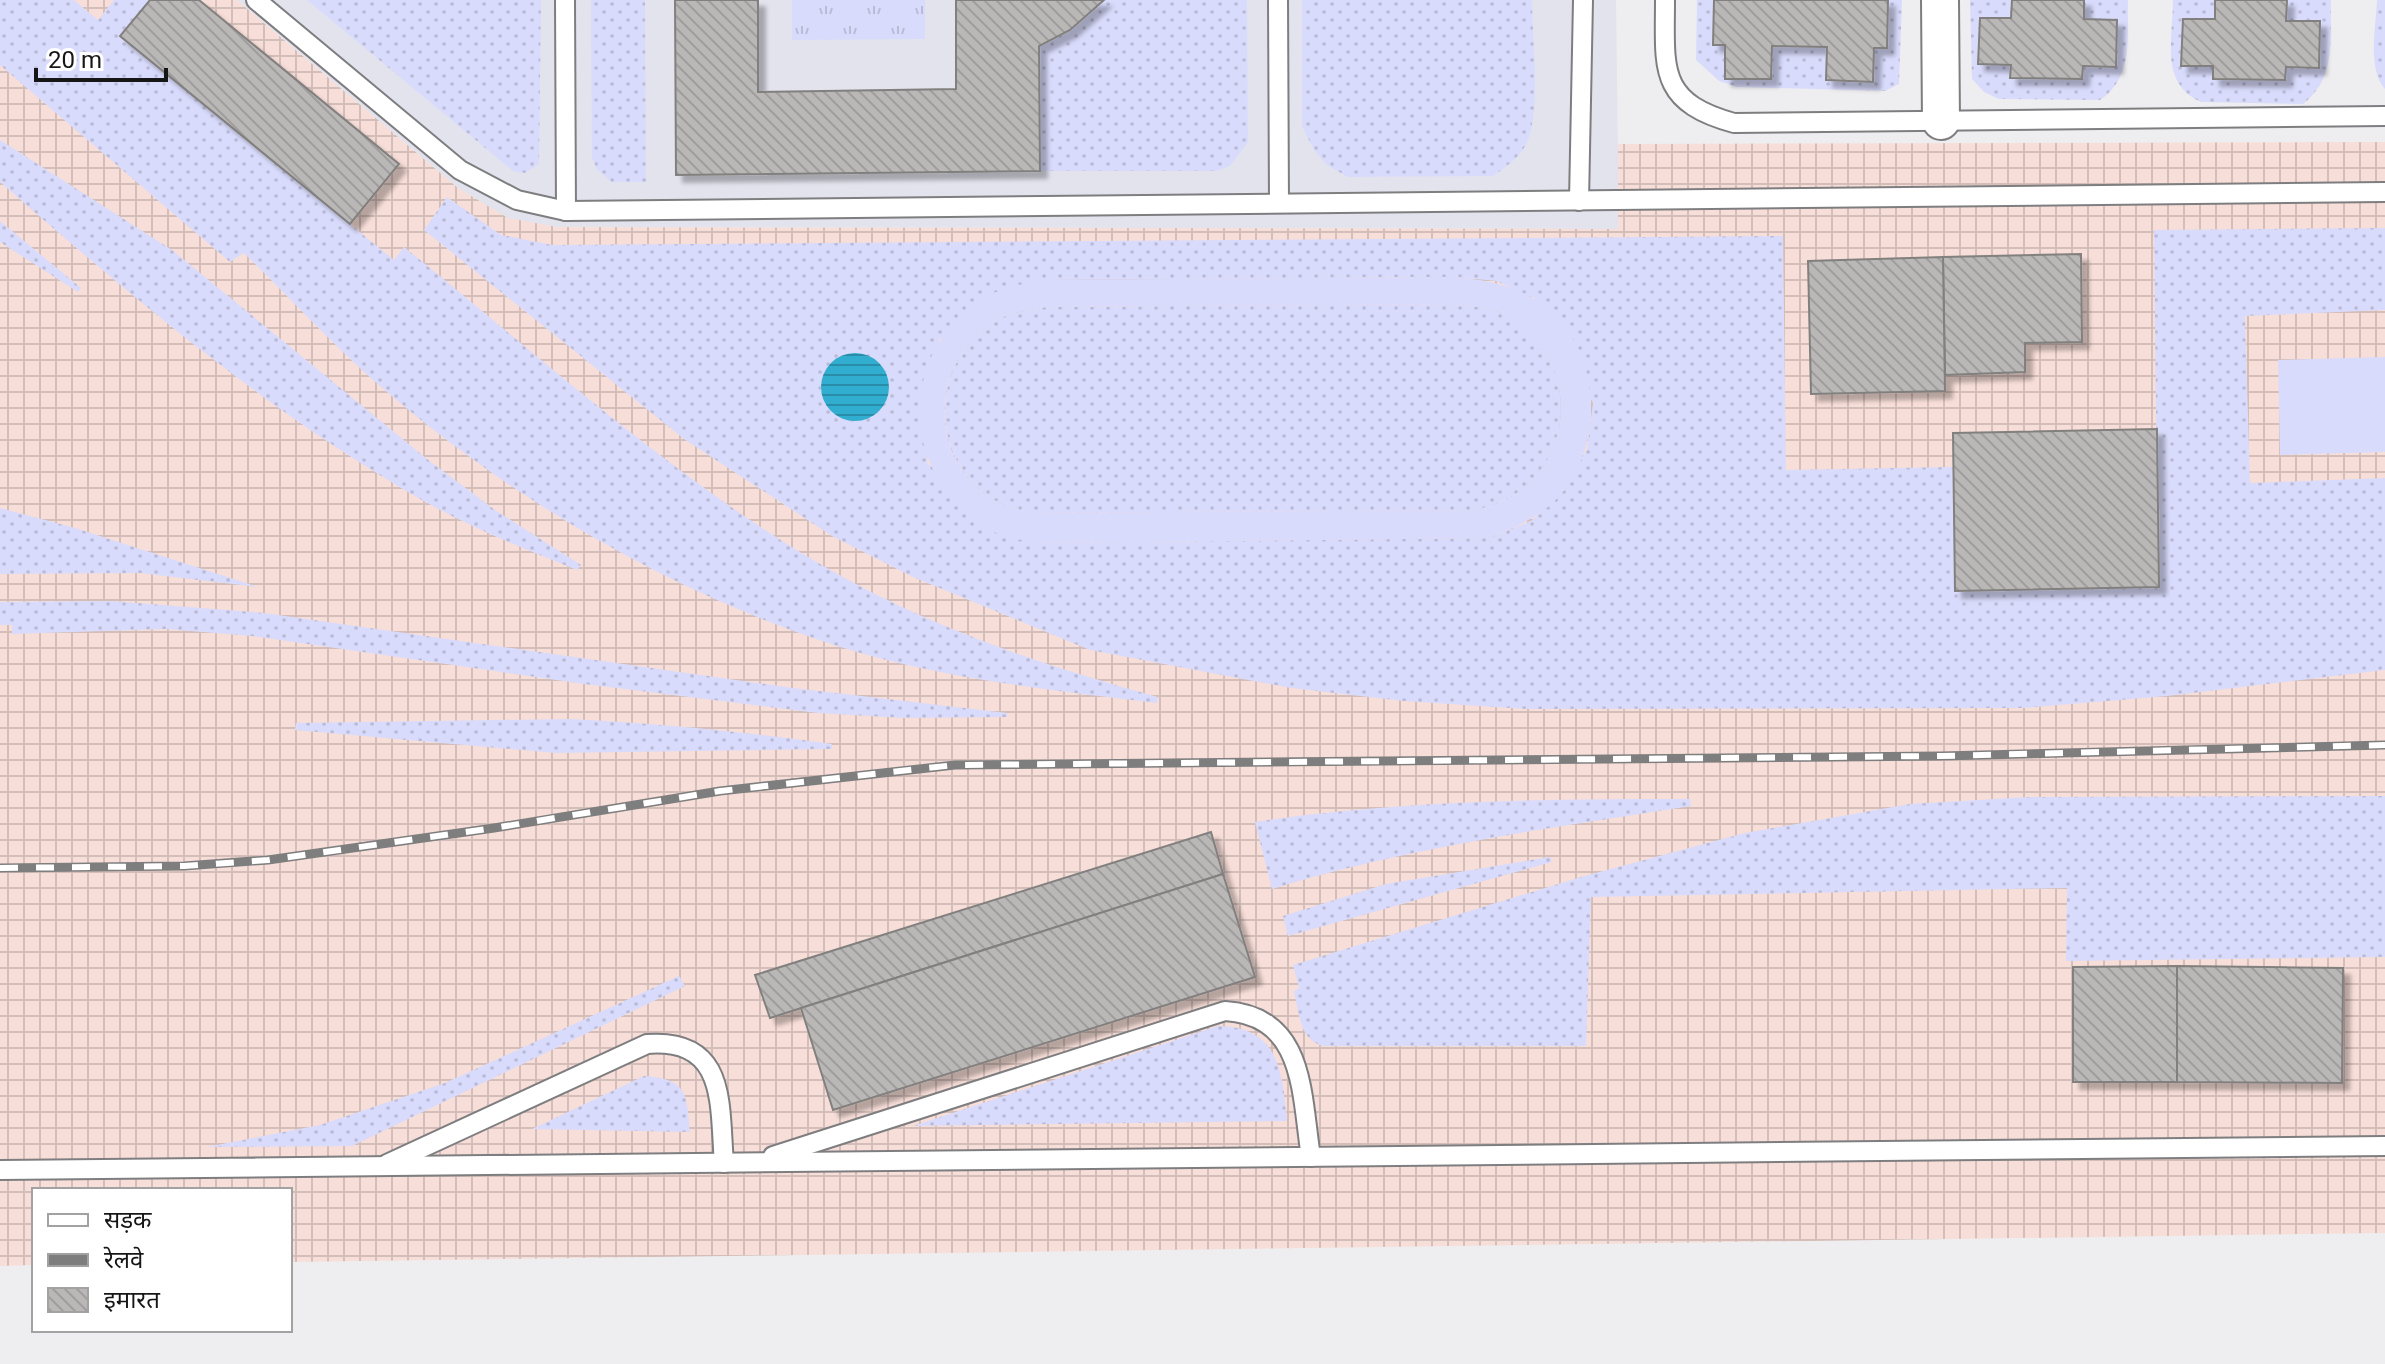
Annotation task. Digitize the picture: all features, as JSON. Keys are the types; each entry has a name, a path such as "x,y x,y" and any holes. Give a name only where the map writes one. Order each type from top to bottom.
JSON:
{"street":[{"path":"1940,0 1941,121"}],"lane":[{"path":"256,0 460,170 517,200 566,211 2385,192"},
{"path":"565,0 566,211"},
{"path":"1278,0 1279,203"},
{"path":"1579,201 1583,0"},
{"path":"1665,0 1665,67 1678,95 1704,115 1734,123 2385,116"},
{"path":"755,1162 1225,1011 1245,1012 1265,1022 1290,1047 1296,1063 1311,1157"},
{"path":"380,1166 647,1044 667,1042 701,1057 713,1071 724,1163"},
{"path":"0,1170 2385,1146"}],"shaded area":[{"path":"0,0 237,0 458,188 508,218 557,227 1618,229 1618,144 2385,142 2385,1233 292,1262 292,1188 32,1188 32,1265 0,1266"},
{"path":"237,0 1616,0 1619,229 557,227 508,219 458,188"}],"green space":[{"path":"0,0 74,0 98,20 114,0 150,0 121,37 394,260 404,247 617,422 728,505 843,577 919,615 1037,660 1158,697 1157,703 940,672 897,663 813,638 699,592 643,564 536,502 484,468 387,392 244,253 230,262 0,65"},
{"path":"307,0 541,0 539,164 525,173 513,171"},
{"path":"591,0 645,0 646,182 612,182 597,169 592,158"},
{"path":"792,0 925,0 925,39 792,40"},
{"path":"1104,0 1247,0 1248,142 1230,166 1216,171 1040,171 1039,46 1070,30"},
{"path":"1302,0 1532,0 1534,108 1528,140 1522,151 1493,176 1348,177 1327,165 1314,150 1302,126"},
{"path":"1697,0 1902,0 1899,84 1885,91 1737,87 1719,81 1696,60"},
{"path":"1970,0 2128,0 2128,42 2119,80 2100,100 1999,99 1984,92 1972,79"},
{"path":"2173,0 2331,0 2331,43 2322,82 2303,104 2201,102 2179,84 2174,72 2171,59"},
{"path":"2377,0 2385,0 2385,89 2379,80 2374,59"},
{"path":"0,140 172,250 427,459 495,510 581,565 577,570 498,538 422,500 310,430 256,391 151,310 0,182"},
{"path":"447,197 501,235 552,245 1783,236 1786,470 1953,467 1956,591 2158,587 2154,230 2385,228 2385,310 2245,316 2250,483 2385,478 2385,670 2167,696 2024,708 1527,709 1404,701 1291,688 1090,650 913,577 832,536 684,439 424,230","holes":["1455,277 1496,281 1534,298 1593,403 1587,449 1565,489 1531,521 1490,538 1032,543 927,463 939,339 1044,280"]},
{"path":"0,221 81,288 78,292 0,242"},
{"path":"1455,277 1503,285 1531,297 1553,313 1570,334 1582,359 1589,385 1591,413 1588,440 1579,466 1565,489 1549,506 1531,519 1490,538 1032,543 1002,535 986,528 960,507 940,482 927,454 920,424 921,394 928,364 943,335 965,310 992,293 1044,280","holes":["1459,304 1492,310 1522,325 1540,344 1552,366 1559,389 1561,414 1557,438 1547,460 1532,481 1511,497 1477,510 1029,513 994,500 973,484 958,464 949,441 945,417 946,393 954,369 966,347 984,328 1014,313 1047,307"]},
{"path":"1459,304 1500,313 1522,325 1540,344 1552,366 1559,389 1561,414 1557,438 1547,460 1532,481 1511,497 1477,510 1029,513 994,500 974,484 959,464 949,441 945,417 947,393 954,369 966,347 984,328 1014,313 1047,307"},
{"path":"2385,357 2385,452 2280,455 2278,360"},
{"path":"0,508 75,528 258,587 140,573 0,574"},
{"path":"111,601 264,613 793,688 1007,713 1007,717 904,718 818,713 584,684 252,636 166,629 12,634 12,625 0,625 0,602"},
{"path":"568,719 766,736 832,744 832,749 556,753 295,730 296,723"},
{"path":"2385,796 2385,957 2066,961 2067,888 1591,897 1586,1046 1323,1046 1309,1038 1305,1031 1294,991 1299,988 1293,965 1581,877 1745,833 1910,804 2029,797"},
{"path":"1690,799 1691,806 1428,850 1272,889 1255,822 1418,805 1526,800"},
{"path":"1550,857 1552,862 1288,936 1283,916 1386,884"},
{"path":"679,976 685,986 352,1146 207,1147 320,1125 445,1083"},
{"path":"1218,1026 1239,1028 1254,1034 1266,1044 1279,1070 1287,1121 913,1126"},
{"path":"644,1076 669,1081 682,1090 688,1107 690,1132 532,1129"}],"water":[{"path":"855,353 879,363 889,387 879,411 855,421 831,411 821,387 831,363"}],"building":[{"path":"150,0 199,0 399,164 350,224 120,36"},
{"path":"675,0 758,0 758,92 956,89 956,0 1104,0 1070,30 1039,46 1040,171 676,175"},
{"path":"1714,0 1888,0 1887,48 1874,48 1873,82 1826,80 1827,47 1772,46 1771,79 1725,79 1725,45 1713,45"},
{"path":"2012,0 2084,0 2084,19 2117,20 2116,67 2083,66 2082,79 2010,78 2011,65 1978,64 1980,18 2011,18"},
{"path":"2215,0 2287,0 2286,21 2320,21 2319,68 2286,67 2285,80 2213,79 2213,66 2181,66 2183,19 2215,19"},
{"path":"2081,254 2082,342 2025,343 2025,372 1945,375 1943,257"},
{"path":"1943,257 1945,391 1811,394 1808,261"},
{"path":"2157,429 2159,587 1955,591 1953,433"},
{"path":"1211,832 1223,874 770,1018 755,975"},
{"path":"1223,874 1255,977 833,1110 801,1008"},
{"path":"2177,966 2177,1082 2073,1082 2073,967"},
{"path":"2177,966 2343,968 2342,1083 2177,1082"}],"railway":[{"path":"0,868 184,866 268,860 494,828 720,791 955,765 1941,756 2385,745"}]}
